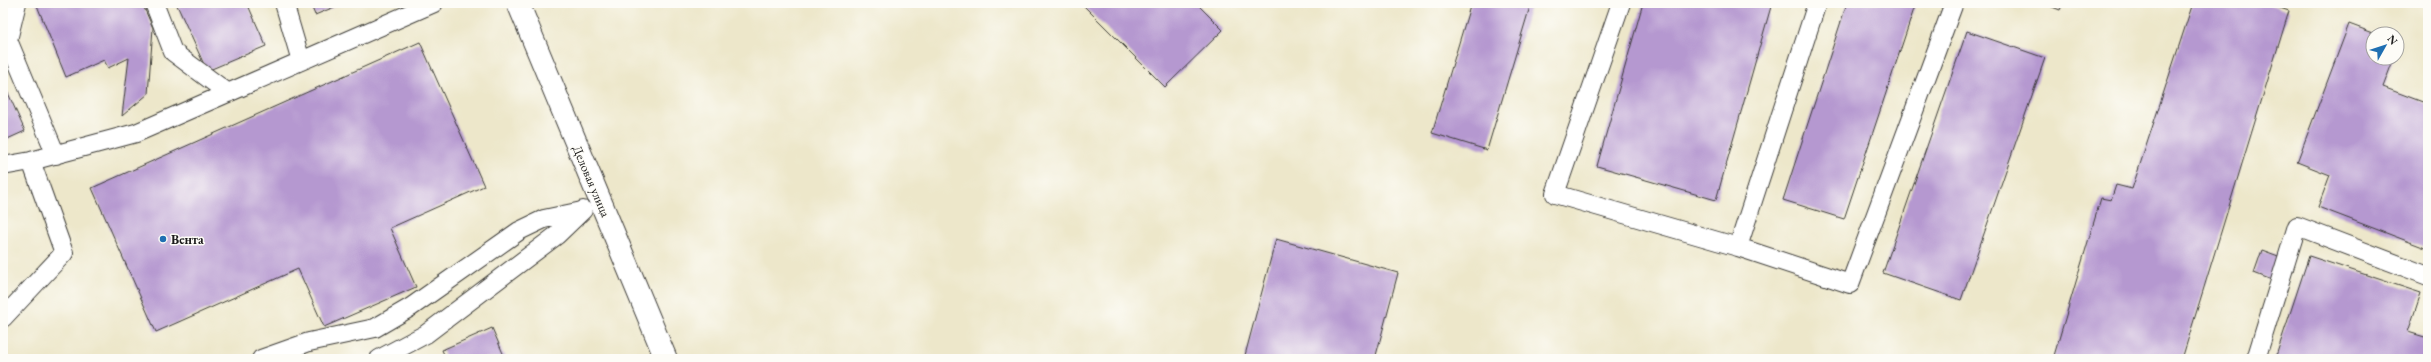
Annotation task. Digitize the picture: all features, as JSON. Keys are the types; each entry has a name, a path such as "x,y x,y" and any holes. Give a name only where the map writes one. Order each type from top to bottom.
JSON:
{"street":[{"name":"Деловая улица","path":"518,3 591,206 666,359"}],"lane":[{"path":"18,3 5,40 56,155"},
{"path":"154,3 173,52 228,93"},
{"path":"284,3 302,61"},
{"path":"3,166 56,155 136,133 434,3"},
{"path":"1621,3 1556,194 1738,247 1850,284 1954,3"},
{"path":"1738,247 1817,3"},
{"path":"3,318 64,253 31,161"},
{"path":"261,359 309,342 375,328 411,307 519,231 544,219 591,206"},
{"path":"379,359 426,334 557,235 591,206"},
{"path":"2256,359 2297,226 2428,276"}],"building":[{"path":"36,3 142,3 153,28 148,94 122,116 129,58 108,68 104,60 66,77"},
{"path":"176,3 247,3 266,46 207,71"},
{"path":"310,3 344,3 315,15"},
{"path":"1081,3 1196,3 1223,30 1165,87"},
{"path":"1471,3 1531,3 1487,150 1432,133"},
{"path":"1643,3 1772,3 1716,200 1597,166"},
{"path":"1847,3 1916,3 1844,219 1783,200"},
{"path":"2048,3 2063,3 2060,10 2047,5"},
{"path":"2193,3 2265,3 2289,11 2182,359 2053,359 2101,198 2111,200 2116,185 2132,189"},
{"path":"2349,24 2365,30 2365,66 2391,66 2383,87 2428,104 2428,249 2318,207 2330,175 2297,162"},
{"path":"1967,31 2045,58 1961,300 1883,273"},
{"path":"420,42 484,186 390,228 416,287 324,327 298,269 156,332 92,188"},
{"path":"8,93 25,131 3,141 3,95"},
{"path":"1276,239 1398,273 1375,359 1244,359"},
{"path":"2262,250 2281,257 2272,280 2254,273"},
{"path":"2309,256 2421,293 2408,332 2428,338 2428,359 2275,359"},
{"path":"492,328 505,358 446,359 442,350"}],"place":[{"name":"Вента","path":"163,239"}]}
